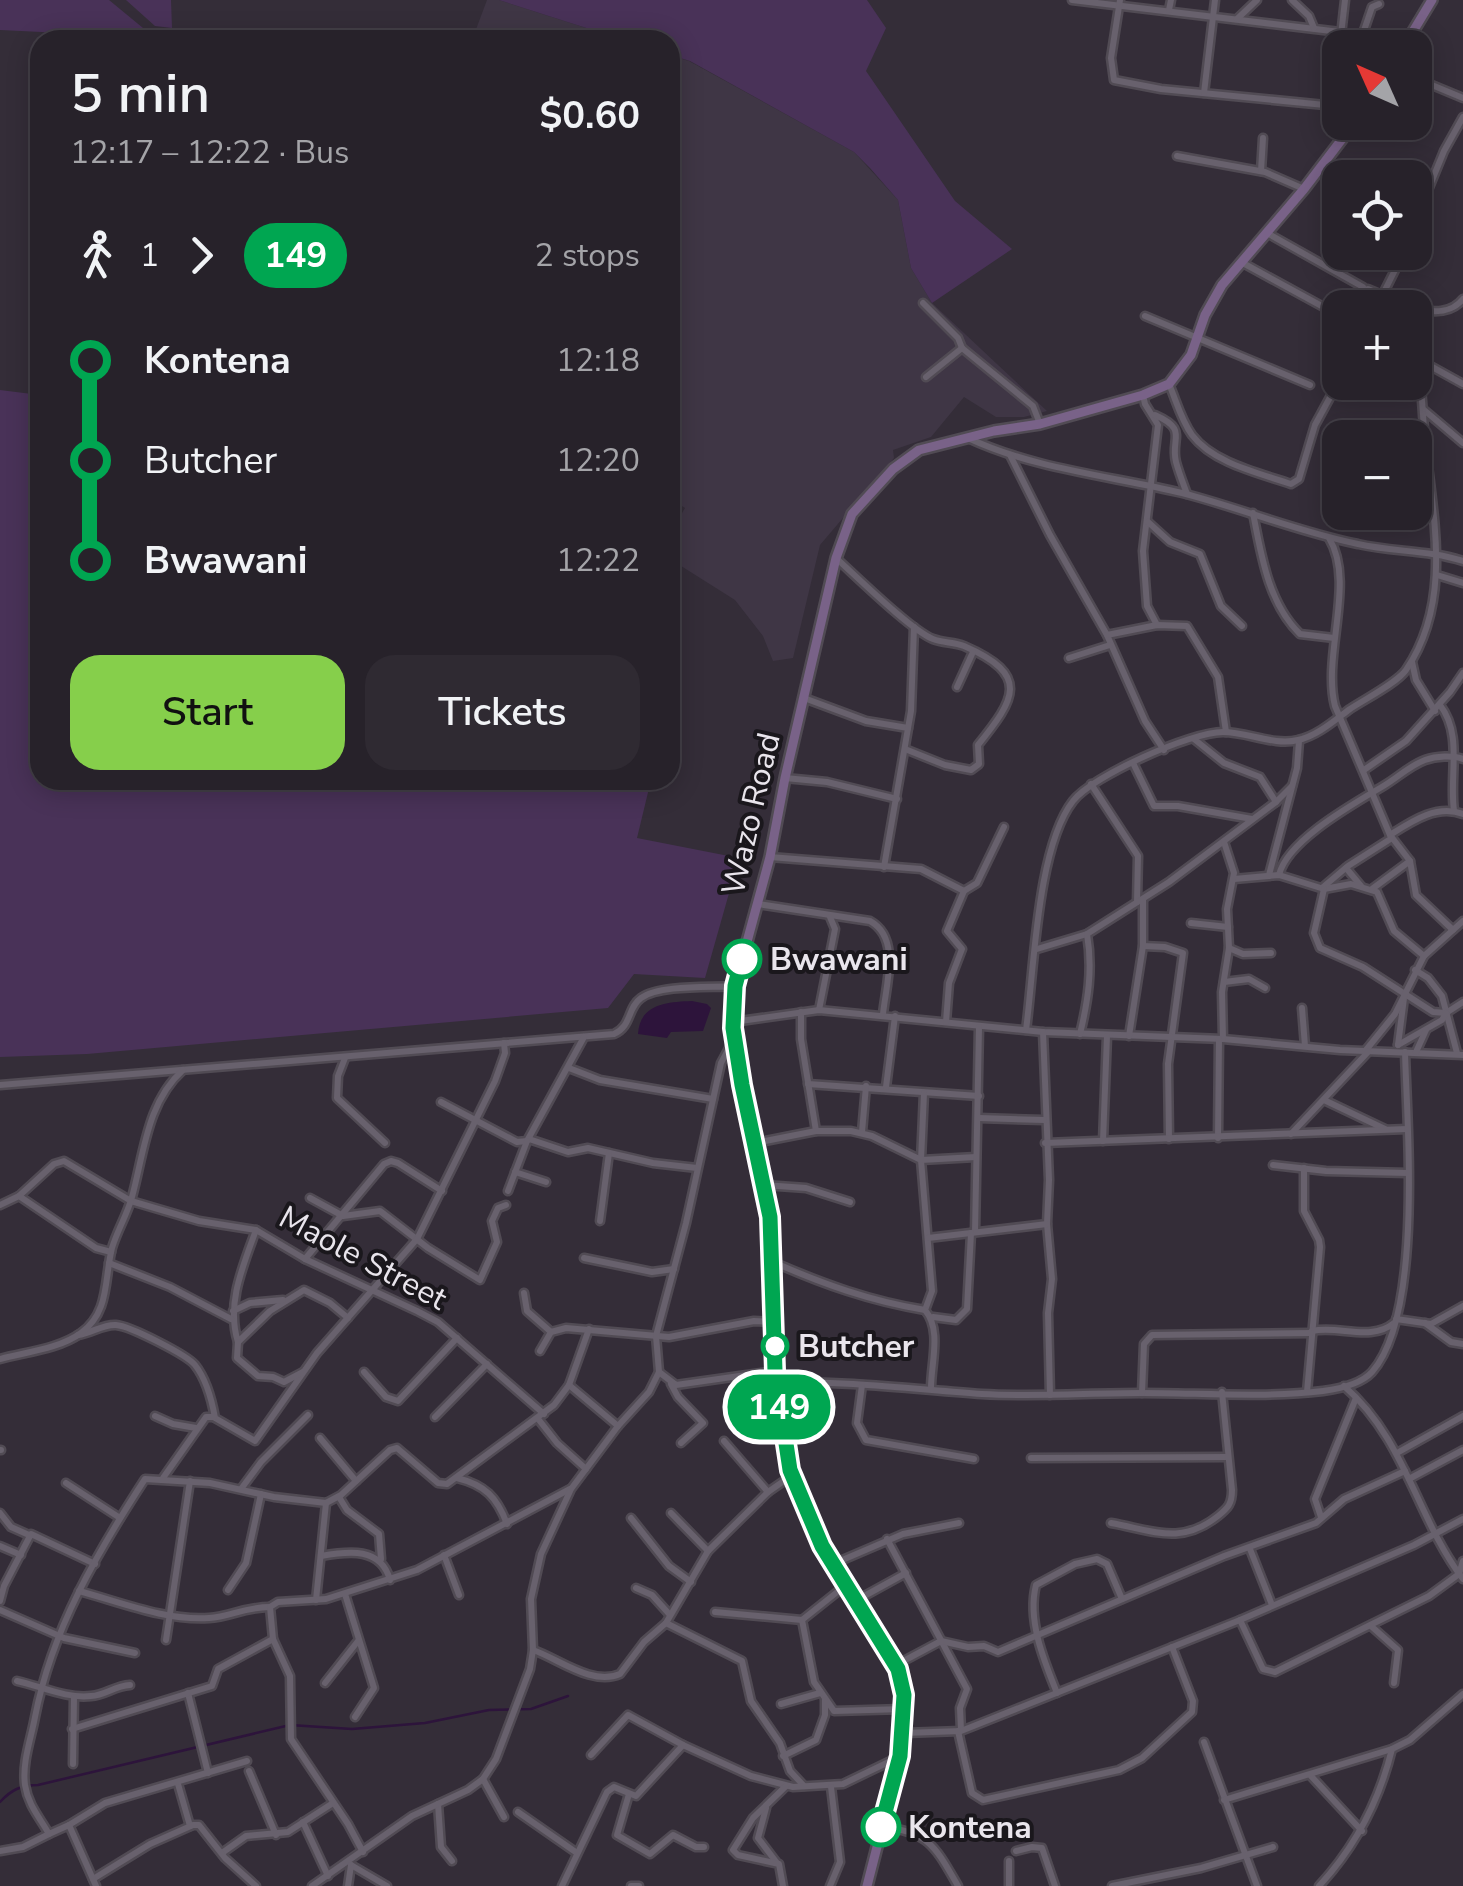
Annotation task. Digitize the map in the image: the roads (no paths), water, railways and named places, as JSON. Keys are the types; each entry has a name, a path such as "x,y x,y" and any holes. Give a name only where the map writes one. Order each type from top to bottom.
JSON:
{"main road":[{"path":"1414,30 1432,0"},
{"path":"1169,384 1191,355 1215,296 1343,140"},
{"name":"Wazo Road","path":"864,1885 900,1756 904,1695 896,1665 833,1564 791,1476 775,1376 770,1217 734,1038 735,986 770,857 836,558 852,514 893,469 919,450 1040,424 1143,396 1169,384"}],"street":[{"path":"1072,0 1327,30"},
{"path":"1169,10 1170,0"},
{"path":"1204,93 1215,0"},
{"path":"1236,20 1257,0"},
{"path":"1292,0 1309,16 1314,28"},
{"path":"1340,30 1345,0"},
{"path":"1119,4 1111,58 1114,80 1322,105"},
{"path":"1366,30 1372,7 1379,4"},
{"path":"1432,85 1463,98"},
{"path":"1432,180 1463,117"},
{"path":"1262,171 1263,138"},
{"path":"1177,156 1262,171 1304,189"},
{"path":"1267,233 1369,290"},
{"path":"1240,262 1322,306"},
{"path":"1432,311 1451,310 1463,298"},
{"path":"922,303 958,338 962,348 1033,406 1040,424"},
{"path":"1145,316 1310,385"},
{"path":"926,377 962,348"},
{"path":"1432,367 1463,384"},
{"path":"1169,384 1188,429 1202,446 1224,459 1290,484 1299,479 1316,426 1329,400"},
{"path":"1143,396 1144,404 1176,431 1175,460 1187,494"},
{"path":"1026,1030 1042,898 1056,829 1074,800 1091,784 1194,739 1226,732 1286,742 1299,740 1402,676 1428,625 1437,575 1422,400"},
{"path":"1424,410 1463,443"},
{"path":"1154,414 1158,436 1143,551 1144,589 1156,626"},
{"path":"967,438 1010,456 1187,494 1329,537 1390,550 1435,552 1463,561"},
{"path":"1010,456 1107,635 1145,721 1164,750"},
{"path":"1254,513 1264,563 1286,615 1300,634 1334,638"},
{"path":"1148,521 1170,542 1200,554 1220,606 1242,626"},
{"path":"1290,1135 1367,1051 1395,1014 1424,956 1459,928 1416,895 1410,861 1391,836 1339,717 1332,694 1340,563 1329,537"},
{"path":"836,558 914,626 932,639 954,642 973,651 1004,672 1011,686 1007,706 978,745 979,764 971,770 954,768 905,749"},
{"path":"1437,575 1463,582"},
{"path":"1107,635 1184,625 1218,677 1226,732"},
{"path":"884,868 908,728 914,626"},
{"path":"1070,658 1110,645"},
{"path":"957,687 973,651"},
{"path":"1412,660 1416,680 1452,725 1451,776 1459,813 1426,814 1346,868 1323,889 1314,933 1316,944 1363,966 1425,1009 1448,1013"},
{"path":"1364,770 1406,741 1463,673"},
{"path":"1450,692 1460,695"},
{"path":"804,698 866,721 908,728"},
{"path":"1194,739 1229,766 1260,777 1276,802"},
{"path":"1269,875 1292,786 1299,740"},
{"path":"1279,875 1281,866 1296,848 1372,792 1426,759 1453,756 1463,760"},
{"path":"1133,763 1154,806 1185,806 1252,819"},
{"path":"785,778 827,782 898,798"},
{"path":"1091,784 1138,856 1143,946 1129,1036"},
{"path":"1036,949 1087,934 1140,901 1224,842 1292,786"},
{"path":"946,1022 950,982 962,950 947,931 964,891 976,883 1004,827"},
{"path":"1218,1138 1224,982 1229,948 1227,908 1234,879 1224,842"},
{"path":"770,857 921,869 964,891"},
{"path":"1371,890 1410,861"},
{"path":"1346,868 1362,886"},
{"path":"1234,879 1279,875 1323,889 1344,884 1362,886 1382,898 1398,936 1424,956"},
{"path":"756,904 870,921 886,934 889,941 883,1014"},
{"path":"819,1010 835,929 829,916"},
{"path":"1191,923 1228,927"},
{"path":"1080,1034 1089,992 1091,956 1087,934"},
{"path":"1143,946 1165,946 1183,954 1167,1095 1169,1139"},
{"path":"1229,948 1243,954 1271,953"},
{"path":"1393,986 1414,972"},
{"path":"1414,972 1438,988 1448,1013 1452,1045 1460,1054"},
{"path":"1224,982 1249,980 1265,988"},
{"path":"0,1085 620,1032 629,1023 638,1000 648,994 700,985 735,986"},
{"path":"671,1384 775,1376 982,1394 1050,1395 1307,1392 1357,1382 1374,1370 1395,1321 1407,1225 1401,1050 1404,995"},
{"path":"1401,1050 1463,1002"},
{"path":"1302,1008 1305,1046"},
{"path":"733,1022 819,1010 1043,1032 1460,1054"},
{"path":"801,1012 801,1039 816,1131"},
{"path":"886,1087 894,1016"},
{"path":"772,1261 852,1294 925,1310 932,1317 956,1320 967,1308 979,1118 979,1027"},
{"path":"1416,1052 1427,1029"},
{"path":"1043,1032 1052,1279 1048,1313 1050,1395"},
{"path":"508,1192 528,1140 585,1036"},
{"path":"1103,1141 1108,1036"},
{"path":"312,1886 352,1862 412,1816 468,1790 482,1780 496,1759 504,1731 521,1697 533,1650 531,1599 541,1554 572,1489 618,1426 649,1392 659,1372 656,1336 721,1062 734,1038"},
{"path":"163,1478 206,1417 215,1418 254,1441 348,1318 417,1240 501,1066 504,1042"},
{"path":"345,1058 338,1076 337,1098 385,1143"},
{"path":"330,1059 338,1076"},
{"path":"570,1068 600,1080 713,1098"},
{"path":"78,1335 100,1312 111,1252 131,1201 156,1106 170,1082 184,1070"},
{"path":"808,1084 979,1096"},
{"path":"862,1132 866,1086"},
{"path":"924,1092 921,1160 932,1291 925,1310"},
{"path":"1324,1100 1385,1129"},
{"path":"440,1102 518,1142 528,1140 568,1152 580,1148 698,1168"},
{"path":"979,1118 1044,1120"},
{"path":"1045,1143 1406,1129"},
{"path":"755,1143 816,1131 862,1132 921,1160 976,1157"},
{"path":"600,1221 609,1153"},
{"name":"Maole Street","path":"19,1196 54,1164 64,1161 131,1201 200,1221 256,1230 306,1259 438,1322 541,1417 557,1443 586,1469"},
{"path":"306,1259 384,1164 392,1161 442,1191"},
{"path":"1273,1164 1408,1173"},
{"path":"1304,1168 1304,1211 1320,1240 1307,1392"},
{"path":"515,1172 546,1182"},
{"path":"764,1185 806,1188 850,1202"},
{"path":"0,1205 19,1196 96,1248 111,1252"},
{"path":"310,1198 339,1216 380,1211 480,1280 497,1242 492,1221 500,1207 506,1205"},
{"path":"928,1238 1047,1224"},
{"path":"256,1230 242,1266 232,1315 240,1361 258,1376 284,1382 306,1370"},
{"path":"584,1258 652,1272 674,1270"},
{"path":"109,1263 232,1315"},
{"path":"238,1342 284,1300 304,1290 348,1318"},
{"path":"524,1293 527,1310 551,1332"},
{"path":"232,1315 250,1303 284,1300"},
{"path":"1142,1393 1144,1344 1152,1335 1311,1332 1326,1328 1380,1332 1395,1321 1436,1322 1450,1310 1463,1306"},
{"path":"931,1388 935,1343 932,1317"},
{"path":"540,1351 551,1332 566,1328 656,1336 692,1334 754,1321 774,1322"},
{"path":"1424,1322 1452,1342 1463,1344"},
{"path":"0,1359 53,1346 110,1324 124,1326 182,1356 200,1374 215,1418"},
{"path":"49,1834 34,1812 25,1785 30,1733 42,1686 58,1634 78,1591 145,1479 190,1481 326,1503 339,1497 394,1448 438,1483 447,1484 541,1417 569,1385 588,1329"},
{"path":"364,1372 386,1397 398,1400 456,1338"},
{"path":"434,1417 487,1364"},
{"path":"659,1372 703,1423 681,1443"},
{"path":"862,1384 857,1423 866,1440 974,1459"},
{"path":"569,1385 618,1426"},
{"path":"1344,1386 1377,1419 1462,1578"},
{"path":"1111,1523 1167,1535 1206,1525 1232,1502 1222,1392"},
{"path":"1322,1517 1315,1499 1356,1398"},
{"path":"156,1416 196,1428"},
{"path":"240,1489 261,1462 308,1416"},
{"path":"1397,1454 1463,1416"},
{"path":"320,1438 356,1481"},
{"path":"724,1441 768,1492"},
{"path":"896,1665 941,1641 968,1648 984,1646 994,1652 1039,1636 1224,1556 1316,1523 1360,1490 1407,1475 1463,1450"},
{"path":"1031,1458 1227,1458"},
{"path":"533,1650 581,1672 614,1677 666,1623 708,1551 768,1492 791,1476"},
{"path":"456,1478 473,1481 497,1499 507,1524"},
{"path":"166,1640 190,1481"},
{"path":"66,1484 120,1518"},
{"path":"78,1591 169,1615 206,1619 249,1607 316,1600 390,1580 572,1489"},
{"path":"228,1590 246,1563 261,1494"},
{"path":"339,1497 347,1510 379,1534 380,1560 390,1580"},
{"path":"316,1600 326,1503"},
{"path":"0,1513 11,1527 95,1564"},
{"path":"671,1513 708,1551"},
{"path":"630,1518 669,1566 690,1582"},
{"path":"904,1732 959,1731 1240,1620 1414,1545 1463,1519"},
{"path":"833,1564 887,1539 959,1523"},
{"path":"0,1601 29,1535"},
{"path":"887,1539 967,1689 960,1708 959,1731 972,1794 983,1800 1119,1770 1142,1758 1192,1712 1192,1701 1172,1647"},
{"path":"0,1546 21,1555"},
{"path":"1250,1549 1272,1605"},
{"path":"321,1556 362,1553 380,1560"},
{"path":"444,1556 459,1595"},
{"path":"1058,1693 1043,1660 1034,1609 1036,1585 1075,1564 1102,1560 1122,1599"},
{"path":"1462,1578 1463,1561"},
{"path":"857,1600 906,1572"},
{"path":"1240,1620 1263,1669 1270,1673 1462,1578"},
{"path":"716,1612 802,1620 848,1584"},
{"path":"636,1588 652,1595 670,1615"},
{"path":"344,1594 374,1688 355,1717"},
{"path":"270,1607 273,1639 290,1676 290,1738 363,1852"},
{"path":"0,1610 100,1648 134,1653"},
{"path":"802,1620 814,1682 834,1711 905,1708"},
{"path":"666,1623 742,1661 751,1702 776,1736 790,1771 806,1788"},
{"path":"1371,1626 1398,1650 1394,1683"},
{"path":"72,1728 212,1686 218,1669 273,1639"},
{"path":"325,1684 358,1641"},
{"path":"17,1681 74,1697 103,1695 114,1686 130,1685"},
{"path":"188,1693 208,1773"},
{"path":"1224,1800 1392,1749 1410,1740 1463,1694"},
{"path":"73,1764 74,1697"},
{"path":"780,1704 822,1697"},
{"path":"783,1756 816,1740 826,1714 822,1697"},
{"path":"1453,1704 1463,1702"},
{"path":"590,1756 628,1715 682,1745 751,1776 786,1786 832,1787 900,1756"},
{"path":"1204,1742 1257,1886"},
{"path":"564,1886 607,1792 614,1788 636,1796 682,1745"},
{"path":"1319,1886 1362,1832 1380,1795 1392,1749"},
{"path":"0,1851 23,1847 105,1803 247,1760"},
{"path":"249,1771 276,1835"},
{"path":"1310,1775 1362,1832"},
{"path":"482,1780 504,1817"},
{"path":"178,1784 190,1826"},
{"path":"778,1864 738,1855 733,1850 753,1818 786,1786"},
{"path":"830,1886 840,1862 832,1787"},
{"path":"628,1794 617,1835 650,1854 673,1835 704,1847"},
{"path":"222,1854 246,1836 288,1832 333,1803"},
{"path":"438,1804 441,1848 452,1861"},
{"path":"766,1807 758,1838 778,1864 783,1886"},
{"path":"518,1812 577,1854"},
{"path":"303,1822 328,1876"},
{"path":"70,1825 95,1882 150,1844 199,1825 256,1886"},
{"path":"881,1827 916,1832 944,1862 958,1886"},
{"path":"1016,1851 1032,1846 1042,1848 1055,1886"},
{"path":"1112,1886 1245,1857 1273,1847"},
{"path":"348,1886 352,1862"},
{"path":"352,1862 387,1886"},
{"path":"1008,1862 1010,1886"},
{"path":"631,1886 640,1886"}],"waterway":[{"path":"0,1802 21,1787 290,1725 352,1729 425,1723 489,1710 531,1709 568,1696"}],"place":[{"name":"Bwawani","path":"742,959"},
{"name":"Butcher","path":"775,1346"},
{"name":"Kontena","path":"881,1827"}]}
